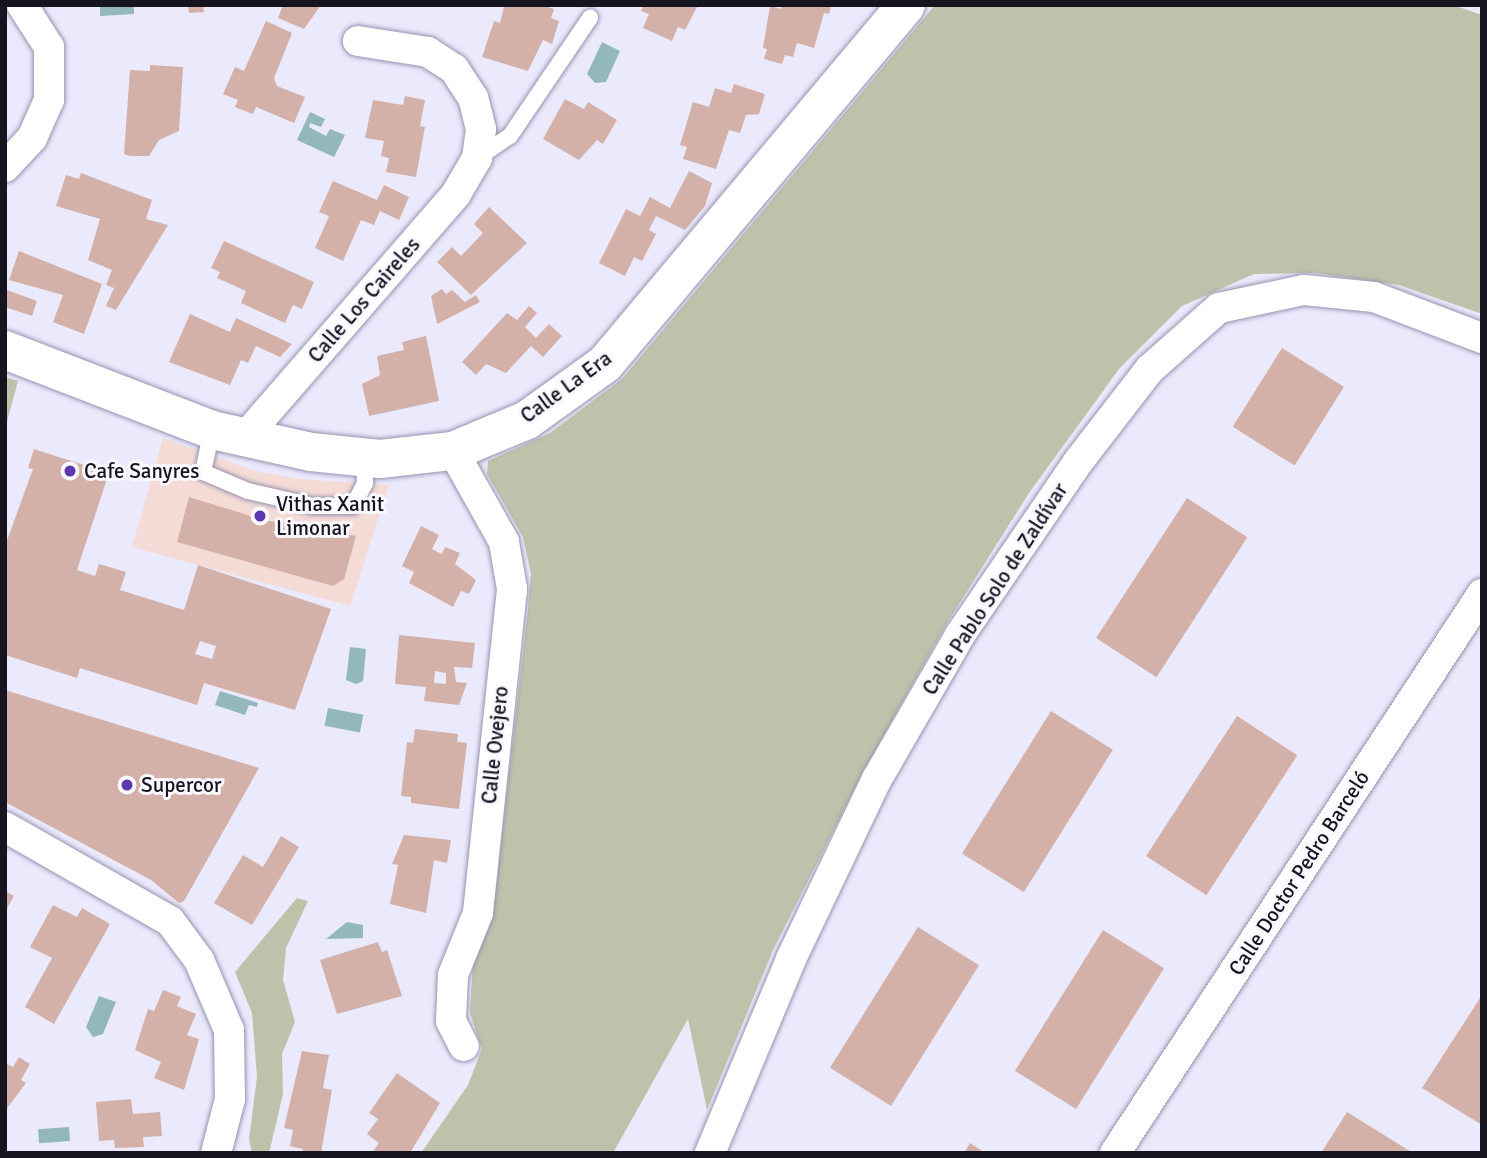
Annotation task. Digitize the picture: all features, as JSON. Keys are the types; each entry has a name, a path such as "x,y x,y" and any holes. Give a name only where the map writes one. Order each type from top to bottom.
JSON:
{"main road":[{"name":"Calle La Era","path":"5,350 228,433 311,452 364,458 453,451 527,420 605,364 906,5"}],"street":[{"path":"5,167 32,138 49,100 49,47 22,5"},
{"name":"Calle Los Caireles","path":"228,433 456,194 477,158 481,129 475,108 454,69 428,52 358,41"},
{"name":"Calle Pablo Solo de Zaldívar","path":"710,1153 791,959 877,779 968,624 1078,462 1150,369 1219,309 1304,290 1374,297 1482,338"},
{"name":"Calle Ovejero","path":"453,451 504,542 512,589 478,913 453,975 451,1021 464,1046"},
{"name":"Calle Doctor Pedro Barceló","path":"1115,1153 1482,594"},
{"path":"5,827 170,921 199,960 229,1030 230,1099 216,1153"}],"lane":[{"name":"Calle Los Caireles","path":"477,158 510,136 590,18"},
{"path":"228,433 203,472 248,491 313,506 353,506 365,482 364,458"}],"shaded area":[{"path":"100,5 134,5 134,14 100,16"},
{"path":"935,5 1453,5 1482,15 1482,314 1399,285 1315,273 1254,274 1182,306 1119,369 1029,493 947,623 862,774 773,950 707,1110 688,1019 613,1153 421,1153 468,1085 482,1049 470,1013 473,961 493,912 528,609 531,574 523,537 487,474 488,461 550,433 622,379"},
{"path":"602,42 620,51 606,82 595,83 587,74"},
{"path":"310,112 325,119 321,127 310,123 309,127 326,136 330,129 345,135 334,157 297,140"},
{"path":"5,377 18,381 5,429"},
{"name":"Vithas Xanit Limonar","path":"163,438 255,471 299,479 389,485 350,606 132,547"},
{"path":"350,647 366,649 363,681 356,684 346,680"},
{"path":"220,691 258,703 257,707 249,705 245,715 215,705"},
{"path":"328,708 363,715 360,733 325,726"},
{"path":"297,898 308,901 286,948 283,980 295,1022 282,1054 283,1094 269,1153 252,1153 249,1139 257,1077 252,1013 235,972"},
{"path":"347,922 363,925 363,938 326,939"},
{"path":"99,996 116,1002 103,1034 93,1037 86,1027"},
{"path":"69,1127 70,1141 39,1143 38,1129"}],"building":[{"path":"188,5 203,5 204,12 189,13"},
{"path":"283,5 321,5 304,29 278,18"},
{"path":"542,5 554,9 551,18 559,21 552,44 543,40 528,71 482,57 494,21 500,23 504,7"},
{"path":"644,5 698,5 685,30 678,27 672,41 643,28 649,14 641,11"},
{"path":"782,5 831,5 829,14 824,13 814,48 797,43 793,57 785,55 782,64 764,59 767,49 763,48 770,6 781,9"},
{"path":"266,21 292,33 274,78 277,86 305,97 294,123 256,107 253,114 235,107 238,100 223,94 235,67 244,71"},
{"path":"150,65 183,67 179,131 159,140 149,156 130,156 124,154 130,70 150,71"},
{"path":"734,84 765,94 759,114 746,115 740,133 729,130 716,169 683,159 687,147 680,145 693,102 709,107 715,88 731,93"},
{"path":"405,96 425,100 420,126 425,127 416,177 386,172 389,158 381,156 384,141 365,138 373,100 403,105"},
{"path":"565,99 584,109 588,102 617,120 603,144 597,140 579,160 543,139"},
{"path":"689,171 712,183 705,206 685,230 656,216 649,230 656,234 642,261 634,257 625,276 599,263 626,209 640,216 650,197 670,208"},
{"path":"81,173 152,200 146,219 168,225 116,310 106,306 114,288 106,285 112,270 88,260 100,219 56,206 66,175 79,179"},
{"path":"333,181 377,200 384,185 409,197 399,220 380,211 374,225 361,220 343,261 315,248 329,216 319,212"},
{"path":"489,207 527,243 471,295 437,262 452,247 461,256 483,233 474,224"},
{"path":"224,241 314,282 302,309 293,305 285,323 241,303 246,291 217,278 220,272 211,268"},
{"path":"19,251 102,284 84,334 53,322 63,295 9,280"},
{"path":"442,289 446,294 452,290 465,302 476,295 480,302 437,324 431,296"},
{"path":"7,290 37,301 32,316 5,307"},
{"path":"529,306 537,313 525,327 536,338 549,324 562,336 543,357 531,346 506,373 486,364 476,375 462,362 507,313 517,320"},
{"path":"190,314 230,332 236,318 292,344 280,357 256,346 248,363 241,360 230,385 169,362"},
{"path":"426,336 439,401 369,416 362,384 380,375 377,356 404,350 402,342"},
{"path":"1282,348 1344,387 1295,466 1233,427"},
{"path":"34,449 109,473 77,570 95,576 99,564 126,572 120,590 184,610 198,565 331,609 295,710 204,683 197,705 80,668 77,678 5,655 5,546 33,469 28,468","holes":["200,641 216,646 212,659 195,654"]},
{"path":"189,497 264,520 356,536 344,579 333,586 177,542"},
{"path":"1187,498 1247,537 1156,677 1096,638"},
{"path":"421,526 439,535 432,549 442,554 445,547 460,553 455,564 476,580 469,594 461,591 453,607 409,583 414,572 402,566"},
{"path":"399,635 475,643 472,668 454,667 456,682 467,683 459,705 424,701 426,687 395,684","holes":["435,671 446,673 446,684 434,683"]},
{"name":"Supercor","path":"5,690 259,768 184,901 179,903 151,880 5,802"},
{"path":"1051,711 1113,750 1024,892 962,853"},
{"path":"1237,716 1297,755 1206,895 1146,856"},
{"path":"415,729 458,734 457,742 467,743 459,809 411,803 411,797 401,796 407,742 413,743"},
{"path":"404,835 451,840 447,863 434,860 426,913 390,904 398,865 392,864"},
{"path":"281,836 299,847 252,925 214,903 243,855 263,867"},
{"path":"5,891 14,896 5,912"},
{"path":"53,905 77,917 82,908 110,924 54,1024 25,1007 52,958 30,947"},
{"path":"918,927 979,965 891,1106 830,1068"},
{"path":"1103,930 1164,968 1076,1109 1015,1071"},
{"path":"378,942 382,952 387,950 402,996 337,1014 320,960"},
{"path":"163,990 181,997 177,1006 196,1014 187,1035 199,1039 184,1090 154,1078 161,1062 135,1050 148,1009 154,1011"},
{"path":"1482,995 1482,1125 1422,1088"},
{"path":"302,1051 329,1055 323,1088 332,1090 321,1153 302,1153 303,1149 290,1146 293,1130 284,1128"},
{"path":"19,1057 30,1064 21,1080 26,1083 5,1111 5,1063 13,1067"},
{"path":"397,1073 440,1103 410,1153 372,1153 379,1143 367,1134 378,1119 369,1113"},
{"path":"131,1099 133,1114 160,1112 162,1136 143,1137 144,1147 115,1148 114,1140 99,1141 96,1102"},
{"path":"1347,1112 1413,1153 1321,1153"},
{"path":"970,1143 985,1153 964,1153"}],"place":[{"name":"Cafe Sanyres","path":"70,471"},
{"name":"Vithas Xanit Limonar","path":"260,516"},
{"name":"Supercor","path":"127,785"}]}
